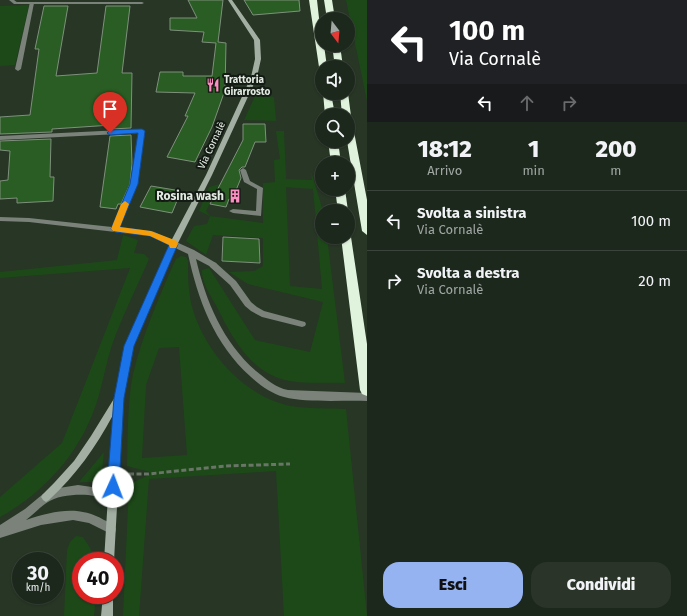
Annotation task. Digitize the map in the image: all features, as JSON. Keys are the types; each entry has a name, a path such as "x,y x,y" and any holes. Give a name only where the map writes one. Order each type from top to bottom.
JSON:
{"highway":[{"path":"313,0 322,60"},
{"path":"328,0 330,12"},
{"path":"353,148 367,231"},
{"path":"347,244 367,390"}],"street":[{"name":"Via Cornalè","path":"119,398 129,346 174,244 209,175 254,76 258,59 257,40 230,0"},
{"path":"14,2 142,3"},
{"path":"18,69 32,3"},
{"path":"0,138 142,131 134,184 115,229"},
{"path":"233,211 260,214 260,188 247,182 243,170"},
{"path":"0,219 29,220 151,234 191,252 213,266 234,283 248,304 262,314 302,324"},
{"path":"191,252 197,280 212,320 233,354 252,374 268,385 288,394 367,397"},
{"path":"110,552 113,474 119,398"},
{"path":"0,532 29,512 73,469 93,442 119,398"},
{"path":"46,497 68,491 87,490 96,491 113,501"},
{"path":"0,532 42,520 82,516 97,521 111,529"},
{"path":"107,616 108,604"}],"path":[{"path":"113,474 148,474 226,466 290,464"}],"green space":[{"path":"346,0 367,0 367,101 355,43 355,12 348,12"},
{"path":"29,5 15,65 0,66 0,6"},
{"path":"256,94 274,97 276,121 244,120"},
{"path":"276,131 284,131 286,179 312,180 311,171 315,184 315,196 318,196 321,204 315,204 315,211 313,189 286,187 290,286 322,289 318,244 328,244 345,383 310,383 290,381 265,372 255,364 230,332 207,290 203,280 202,270 209,268 255,340 310,352 323,302 248,284 229,272 254,271 263,266 263,238 213,235 206,255 186,241 194,226 207,224 210,216 263,223 263,183 275,182 274,160 280,159"},
{"path":"220,184 206,211 210,216 199,211 209,187"},
{"path":"123,235 138,240 134,253 144,254 149,259 116,334 97,402 87,427 68,458 57,472 30,497 0,517 0,497 62,443 130,268 0,278 0,272 117,260"},
{"path":"181,256 186,257 188,261 191,304 199,326 207,342 218,357 243,383 274,401 291,406 346,409 367,616 284,616 276,471 149,479 139,616 123,616 129,484 149,475 150,472 127,466 128,420 131,385 146,332 176,259","holes":["179,347 187,455 142,458 146,385 159,348"]},
{"path":"104,452 101,482 79,482"},
{"path":"76,536 83,537 92,552 72,552 72,604 95,604 94,616 64,616 67,550 70,542"}],"building":[{"path":"188,0 223,0 218,42 226,43 225,90 212,127 195,162 167,157 188,116 185,116 195,93 156,92 160,72 183,72 183,76 212,76 216,43 202,42 204,32 170,30 170,18 197,18"},
{"path":"244,0 299,0 300,11 253,15"},
{"path":"44,6 68,6 56,76 97,73 106,6 130,6 122,73 132,73 131,128 111,129 112,125 52,129 52,132 0,134 0,117 30,115 39,49 35,49"},
{"path":"243,124 265,124 266,142 255,142 245,167 242,167 239,170 241,178 232,200 229,199 226,207 210,204 243,140"},
{"path":"131,135 132,164 130,184 121,204 118,204 116,209 100,207 110,136"},
{"path":"51,139 50,177 54,177 53,201 17,203 17,198 0,199 0,181 8,180 10,151 0,150 0,141"},
{"path":"151,186 181,191 172,213 140,207"},
{"path":"223,237 259,239 260,263 222,261"}],"slow traffic":[{"path":"125,204 115,229 151,234 174,244 173,246"}],"place":[{"name":"Trattoria Girarrosto","path":"213,85"},
{"name":"Rosina wash","path":"235,196"}],"route":[{"path":"110,133 142,131 134,184 115,229 151,234 174,244 129,346 123,369 119,398 113,487"}]}
